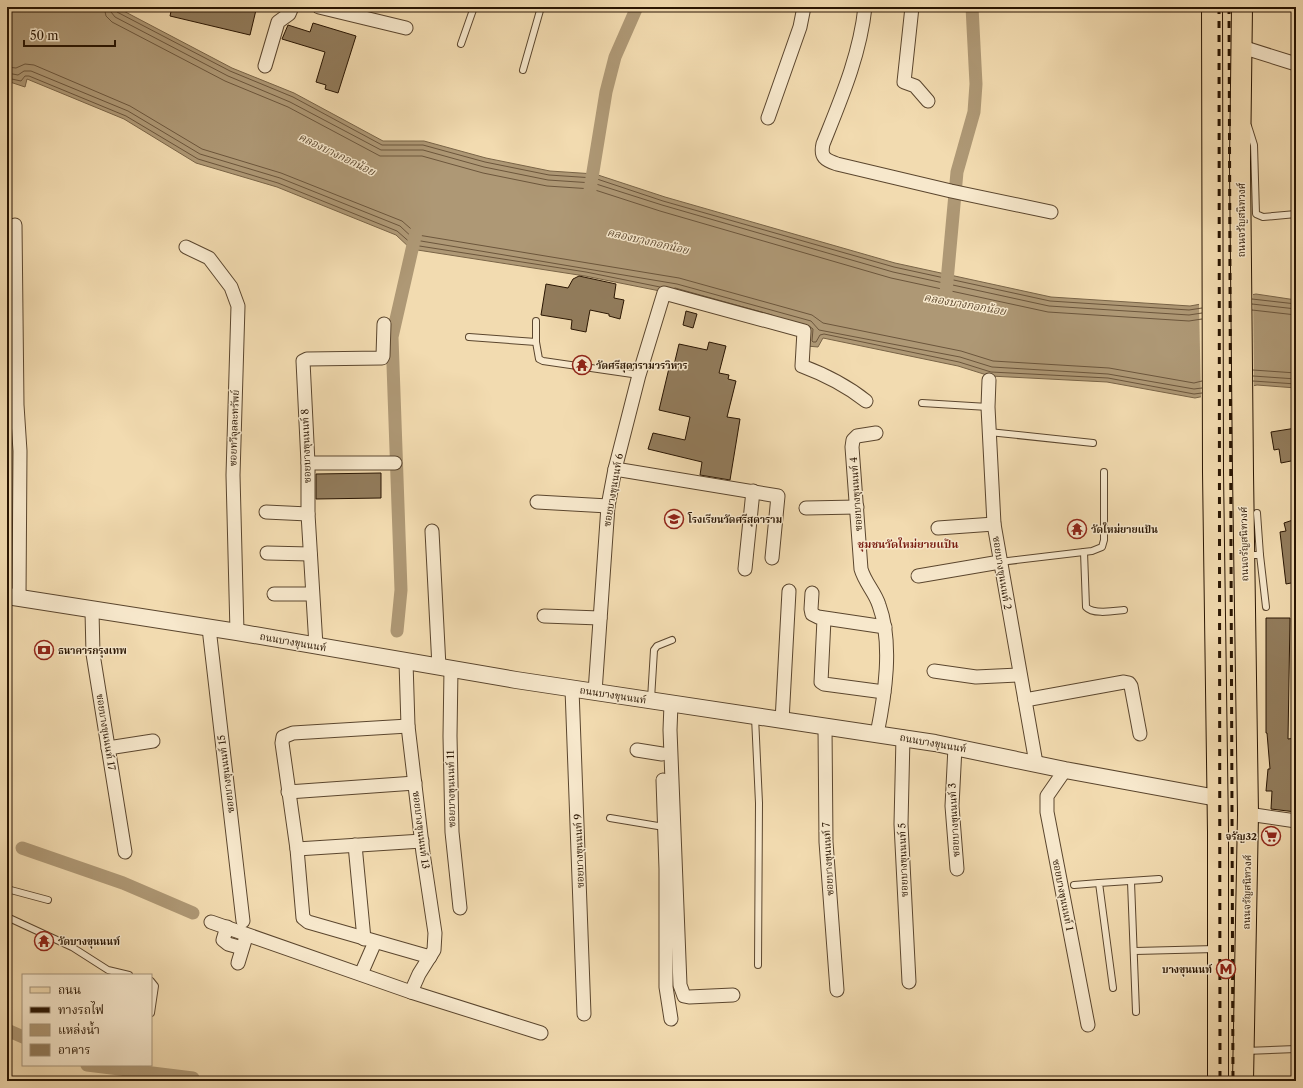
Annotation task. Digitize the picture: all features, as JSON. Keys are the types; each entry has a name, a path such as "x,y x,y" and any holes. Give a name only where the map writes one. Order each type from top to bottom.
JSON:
{"main road":[{"path":"1212,7 1214,164 1213,472 1217,798 1218,1081"},
{"name":"ถนนจรัญสนิทวงศ์","path":"1242,7 1240,163 1242,473 1252,555 1243,1081"},
{"path":"1217,798 1248,814"}],"street":[{"path":"265,66 278,22 289,14 292,7"},
{"path":"319,7 406,28"},
{"path":"768,118 800,27 804,7"},
{"path":"865,7 862,32 853,66 823,144 821,153 822,156 837,164 951,191 1051,212"},
{"path":"912,7 904,82 915,86 928,101"},
{"path":"1242,47 1296,64"},
{"path":"13,597 20,451 17,405 15,225"},
{"name":"ซอยทวีจุลละทรัพย์","path":"186,246 209,258 231,287 238,306 233,475 237,632"},
{"name":"ซอยบางขุนนนท์ 6","path":"595,692 608,506 615,469 639,375 664,293 804,331 802,366 841,383 866,401"},
{"name":"ซอยบางขุนนนท์ 8","path":"316,646 308,514 308,463 303,361 307,359 382,358 384,324"},
{"name":"ซอยบางขุนนนท์ 2","path":"989,380 988,407 994,524 1036,763"},
{"name":"ซอยบางขุนนนท์ 4","path":"876,433 857,436 853,440 861,569 864,579 879,605 885,627 884,692 877,734"},
{"path":"308,463 395,463"},
{"path":"615,469 778,496 772,558"},
{"path":"745,569 753,491"},
{"path":"537,502 608,506"},
{"path":"806,508 857,507"},
{"path":"266,512 308,514"},
{"path":"938,528 994,524"},
{"name":"ซอยบางขุนนนท์ 11","path":"432,531 445,668 450,736 452,832 460,908"},
{"path":"267,553 310,554"},
{"path":"918,576 1000,562"},
{"path":"782,721 789,591"},
{"path":"812,593 812,614 824,619 885,627"},
{"path":"274,594 312,594"},
{"name":"ถนนบางขุนนนท์","path":"13,597 92,611 237,632 406,662 595,692 782,721 903,737 1065,770 1217,798"},
{"name":"ซอยบางขุนนนท์ 17","path":"92,611 93,654 125,852"},
{"path":"544,616 600,618"},
{"path":"824,619 821,682 824,684 884,692"},
{"name":"ซอยบางขุนนนท์ 15","path":"210,628 243,921"},
{"name":"ซอยบางขุนนนท์ 13","path":"406,662 408,726 435,933 434,950 419,974 411,992"},
{"path":"934,671 976,677 1020,675"},
{"path":"1025,700 1117,683 1129,683 1131,686 1140,734"},
{"name":"ซอยบางขุนนนท์ 9","path":"572,688 584,1014"},
{"path":"661,702 666,986 671,1019"},
{"path":"661,702 670,730 680,986 684,996 689,997 733,995"},
{"path":"408,726 338,729 286,735 282,740 297,849 303,918 308,922 430,957"},
{"name":"ซอยบางขุนนนท์ 7","path":"825,727 826,842 837,990"},
{"name":"ซอยบางขุนนนท์ 5","path":"903,737 901,824 909,982"},
{"path":"108,748 153,741"},
{"name":"ซอยบางขุนนนท์ 3","path":"955,747 952,806 957,869"},
{"path":"637,750 662,754"},
{"name":"ซอยบางขุนนนท์ 1","path":"1065,770 1047,796 1047,812 1088,1025"},
{"path":"288,792 415,783"},
{"path":"1248,814 1296,821"},
{"path":"297,849 422,841"},
{"path":"355,846 369,940 361,974"},
{"path":"211,922 411,992 541,1033"},
{"path":"227,927 223,940 228,944 242,948"},
{"path":"238,963 247,934"}],"lane":[{"path":"462,44 474,7"},
{"path":"523,70 541,7"},
{"path":"1241,114 1248,125 1254,145 1256,214 1263,217 1296,214"},
{"path":"536,320 536,342 539,359 543,361 639,375"},
{"path":"469,337 536,342"},
{"path":"922,403 988,407"},
{"path":"989,432 1093,443"},
{"path":"1000,562 1099,549 1104,544 1104,472"},
{"path":"1257,513 1252,555 1266,606"},
{"path":"1084,552 1086,607 1088,610 1124,610"},
{"path":"661,702 654,650 657,646 672,640"},
{"path":"755,716 759,803 758,965"},
{"path":"610,818 664,827"},
{"path":"1074,885 1159,879"},
{"path":"1131,882 1135,951 1136,1012"},
{"path":"1099,883 1113,988"},
{"path":"7,889 48,900"},
{"path":"7,917 72,947 108,970 125,974"},
{"path":"1135,951 1218,949"},
{"path":"152,982 155,986 152,1006"},
{"path":"1244,1051 1296,1049"}],"water":[{"name":"คลองบางกอกน้อย","path":"7,7 116,7 232,68 294,93 383,141 424,141 486,158 550,171 595,174 665,197 895,263 1051,297 1190,306 1256,294 1296,300 1296,388 1257,385 1195,398 1107,382 990,376 958,366 823,338 818,347 807,346 809,330 660,291 585,276 411,249 396,235 277,187 196,163 124,119 27,79 25,87 7,81"}],"pier":[{"path":"1253,292 1254,387 1201,399 1199,303"}],"building":[{"path":"172,7 242,7 256,10 250,35 170,16"},
{"path":"313,23 356,36 338,93 325,89 326,85 316,82 325,52 282,39 288,25 310,32"},
{"path":"579,276 616,284 614,298 624,300 620,319 609,316 609,314 590,310 586,332 571,329 572,320 541,315 546,284 568,288 573,279"},
{"path":"686,311 697,314 693,328 683,325"},
{"path":"709,342 726,346 719,373 729,375 728,379 736,381 727,417 740,419 730,480 700,475 702,462 648,449 653,433 685,440 690,417 659,410 670,364 674,365 679,344 707,350"},
{"path":"1296,428 1296,460 1281,463 1279,449 1274,450 1271,432"},
{"path":"381,473 381,498 316,499 316,474"},
{"path":"1296,519 1296,582 1286,584 1280,532 1286,531 1284,523"},
{"path":"1266,618 1290,618 1288,739 1296,738 1296,812 1271,809 1272,791 1266,791 1268,769 1270,769 1266,733"}],"waterway":[{"path":"590,190 606,92 615,57 637,7"},
{"name":"คลองบางกอกน้อย","path":"946,292 957,172 974,112 976,84 972,7"},
{"path":"397,631 401,590 392,337 416,232"},
{"path":"22,848 123,883 193,913"},
{"path":"7,1030 22,1037"},
{"path":"95,1066 193,1078 193,1081"}],"railway":[{"path":"1219,7 1220,1081"},
{"path":"1229,7 1233,1081"}],"place":[{"name":"วัดศรีสุดารามวรวิหาร","path":"582,365"},
{"name":"โรงเรียนวัดศรีสุดาราม","path":"674,519"},
{"name":"วัดใหม่ยายแป้น","path":"1077,529"},
{"name":"ธนาคารกรุงเทพ","path":"44,650"},
{"name":"จรัญ32","path":"1271,836"},
{"name":"วัดบางขุนนนท์","path":"44,941"},
{"name":"บางขุนนนท์","path":"1226,969"}],"district":[{"name":"ชุมชนวัดใหม่ยายแป้น","path":"908,544"}]}
